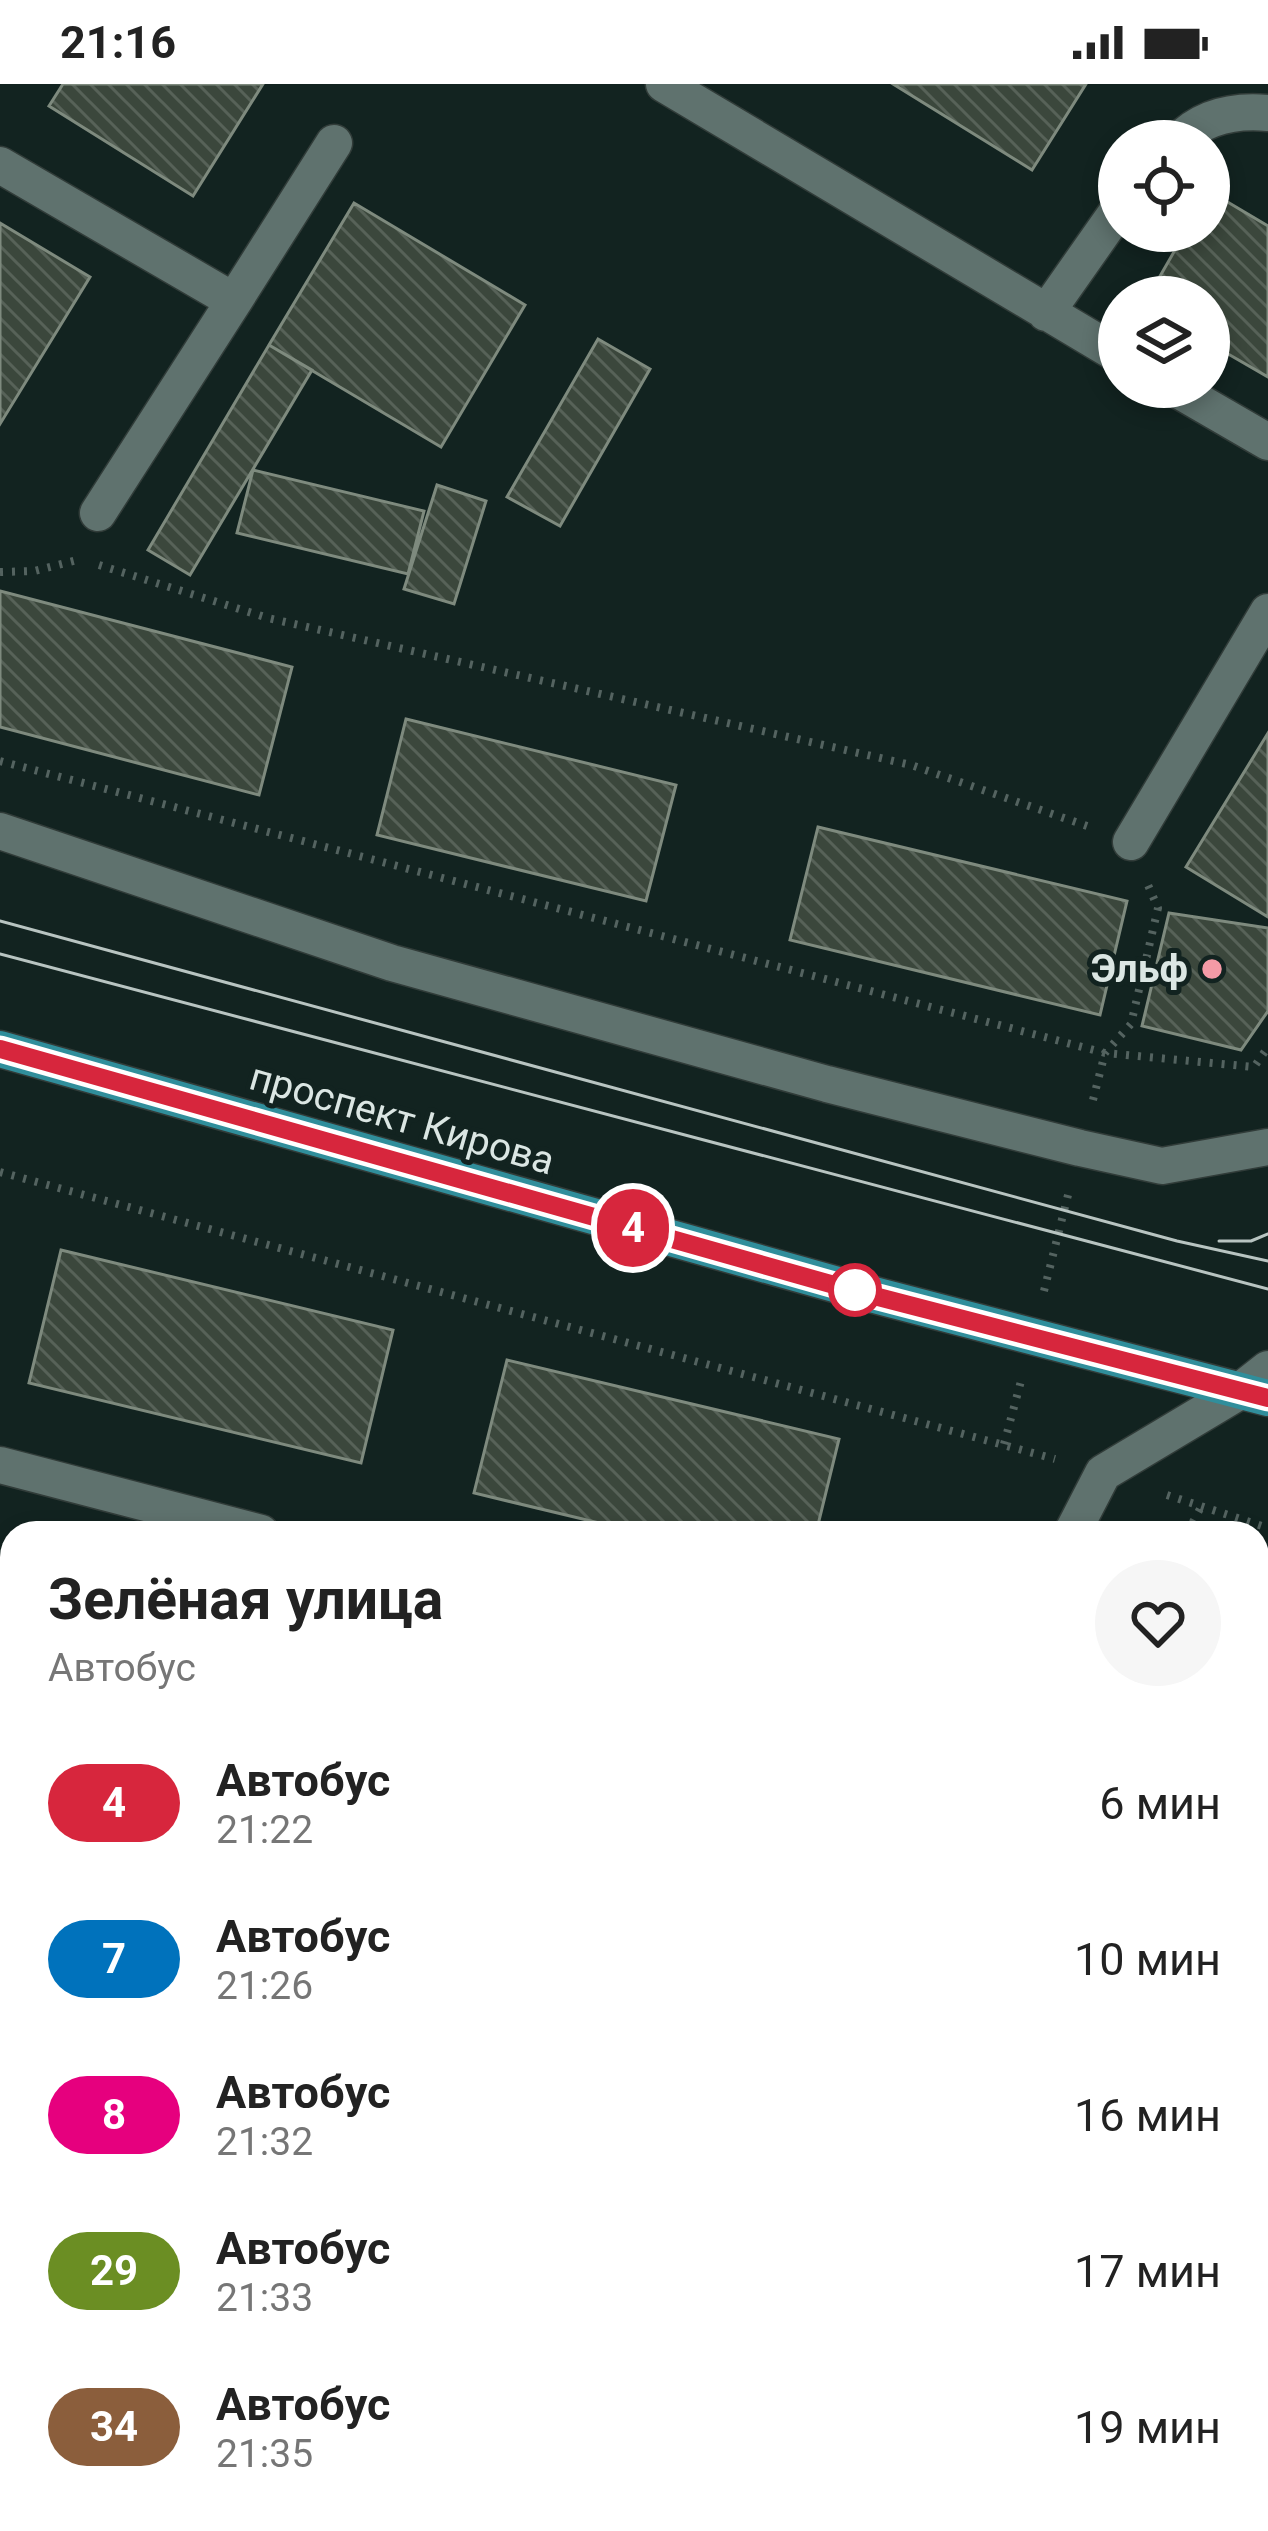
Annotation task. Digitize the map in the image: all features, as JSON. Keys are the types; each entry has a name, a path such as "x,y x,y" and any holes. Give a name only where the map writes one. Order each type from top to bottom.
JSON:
{"main road":[{"name":"проспект Кирова","path":"0,1049 859,1292 1259,1386"}],"street":[{"path":"664,84 1098,343"},
{"path":"1210,120 1221,115 1268,113"},
{"path":"98,513 334,143"},
{"path":"0,165 235,301"},
{"path":"1046,313 1098,239"},
{"path":"1210,408 1268,442"},
{"path":"1131,842 1268,611"},
{"path":"0,831 392,964 1080,1148 1162,1166 1268,1147"},
{"path":"1078,1521 1103,1473 1259,1386"},
{"path":"0,1466 214,1521"}],"path":[{"path":"82,559 98,513"},
{"path":"0,572 34,571 82,559 268,618 911,764 1131,842"},
{"path":"0,761 1105,1053 1254,1067 1268,1047"},
{"path":"0,1172 1103,1473 1245,1521"},
{"path":"1194,1521 1202,1508"}],"building":[{"path":"63,84 263,84 193,196 49,106"},
{"path":"893,84 1086,84 1032,170"},
{"path":"354,203 525,305 441,447 269,345"},
{"path":"1230,203 1268,226 1268,377 1230,355 1230,276 1160,276 1174,252 1230,252"},
{"path":"0,223 90,277 0,424"},
{"path":"598,339 650,369 560,526 507,497"},
{"path":"269,345 312,370 190,575 148,550"},
{"path":"253,470 424,511 408,574 237,533"},
{"path":"437,485 486,501 454,604 404,589"},
{"path":"0,591 292,667 259,795 0,727"},
{"path":"406,719 676,785 646,901 377,835"},
{"path":"1268,733 1268,917 1186,867"},
{"path":"818,827 1127,901 1100,1015 790,940"},
{"name":"Эльф","path":"1169,913 1268,928 1268,1011 1241,1050 1142,1026"},
{"path":"61,1250 393,1330 361,1463 29,1383"},
{"path":"507,1360 839,1439 819,1521 591,1521 474,1493"}],"tram line":[{"path":"0,921 1177,1241 1268,1261"},
{"path":"0,954 1268,1289"},
{"path":"1219,1241 1251,1241 1268,1234"}],"bus line":[{"name":"4","path":"0,1049 859,1292 1268,1398"}],"place":[{"name":"Эльф","path":"1212,969"}]}
